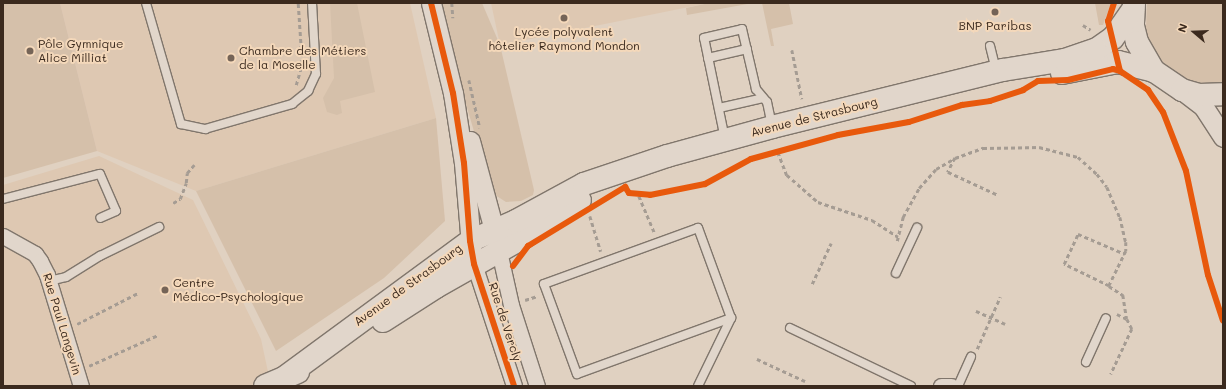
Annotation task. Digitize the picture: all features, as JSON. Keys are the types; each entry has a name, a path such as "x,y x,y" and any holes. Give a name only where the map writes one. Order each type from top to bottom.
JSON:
{"main road":[{"name":"Avenue de Strasbourg","path":"285,377 470,241 584,184 627,168 772,126 999,71 1065,60 1098,49 1113,38 1134,6"},
{"path":"1134,6 1137,42 1144,58 1154,71 1182,90 1199,95 1223,94"},
{"name":"Avenue de Strasbourg","path":"999,71 1063,73 1118,62 1154,71"},
{"name":"Avenue de Strasbourg","path":"265,386 314,366 474,264 499,251 627,168"}],"street":[{"path":"431,3 453,93 464,163 470,241 474,264"},
{"path":"1182,90 1203,106 1223,137"},
{"path":"453,93 476,158 499,251"},
{"name":"Rue Paul Langevin","path":"3,236 35,254 50,282 81,386"},
{"name":"Rue de Vercly","path":"499,251 511,305 537,386"},
{"name":"Rue de Vercly","path":"474,264 514,386"},
{"path":"941,386 951,386"}],"lane":[{"path":"146,3 181,124 205,129 287,105 300,100 308,91 316,74 312,3"},
{"path":"725,140 704,38 742,29 756,89 767,102 772,126"},
{"path":"990,46 999,71"},
{"path":"708,58 747,49"},
{"path":"719,108 764,98"},
{"path":"3,199 100,174 116,211 100,218"},
{"path":"50,282 66,277 100,256 159,227"},
{"path":"698,386 731,318 698,228 544,284 577,374 731,318"},
{"path":"896,273 917,228"},
{"path":"1086,362 1106,318"},
{"path":"790,328 911,386"},
{"path":"958,386 973,355"}],"path":[{"path":"287,105 302,64 298,3"},
{"path":"452,3 454,24"},
{"path":"792,50 802,99"},
{"path":"467,73 475,99 480,132"},
{"path":"897,243 907,206 919,188 936,169 955,158 983,148 1040,147 1078,157 1097,174 1112,198 1124,230 1125,254 1109,286"},
{"path":"778,152 787,175 818,202 872,220 898,237"},
{"path":"955,158 948,172 998,195"},
{"path":"173,203 180,199 186,183 187,173 194,165"},
{"path":"639,196 658,242"},
{"path":"588,210 605,262"},
{"path":"1111,374 1132,329 1127,319 1123,294 1064,264 1078,234 1125,254"},
{"path":"812,284 831,243"},
{"path":"63,328 79,324 138,293"},
{"path":"511,305 547,293"},
{"path":"973,355 1000,298"},
{"path":"976,311 1005,324"},
{"path":"76,370 92,366 158,334"},
{"path":"757,359 805,381"}],"shaded area":[{"path":"3,3 60,3 97,151 3,178"},
{"path":"60,3 410,3 436,118 196,191 97,151"},
{"path":"330,3 357,3 375,92 340,101 342,113 337,115 327,112 323,98 334,78"},
{"path":"440,3 482,3 500,45 534,190 533,195 521,201 506,202 492,193 447,39"},
{"name":"Lycée polyvalent hôtelier Raymond Mondon","path":"491,3 709,3 500,45"},
{"path":"709,3 753,3 687,15 686,8"},
{"path":"762,3 789,3 793,24 771,29 774,46 771,46"},
{"path":"1095,3 1111,3 1103,25 1099,25"},
{"path":"1147,3 1223,3 1223,83 1205,84 1191,81 1166,67 1150,43 1146,29"},
{"path":"436,118 445,221 384,278 276,351 196,191"},
{"path":"99,156 193,200 261,339 271,386 3,386 3,185"}],"cycle path":[{"path":"431,3 453,93 464,163 470,241 474,264 514,386"},
{"path":"1114,3 1108,21 1120,71 1148,90 1163,112 1186,171 1208,275 1223,321"},
{"path":"513,266 528,246 625,187 629,193 650,195 705,184 751,159 838,135 909,122 962,105 990,101 1023,90 1038,81 1068,80 1113,69 1120,71"}],"place":[{"name":"BNP Paribas","path":"995,12"},
{"name":"Lycée polyvalent hôtelier Raymond Mondon","path":"564,18"},
{"name":"Pôle Gymnique Alice Milliat","path":"30,51"},
{"name":"Chambre des Métiers de la Moselle","path":"231,58"},
{"name":"Centre Médico-Psychologique","path":"165,290"}]}
